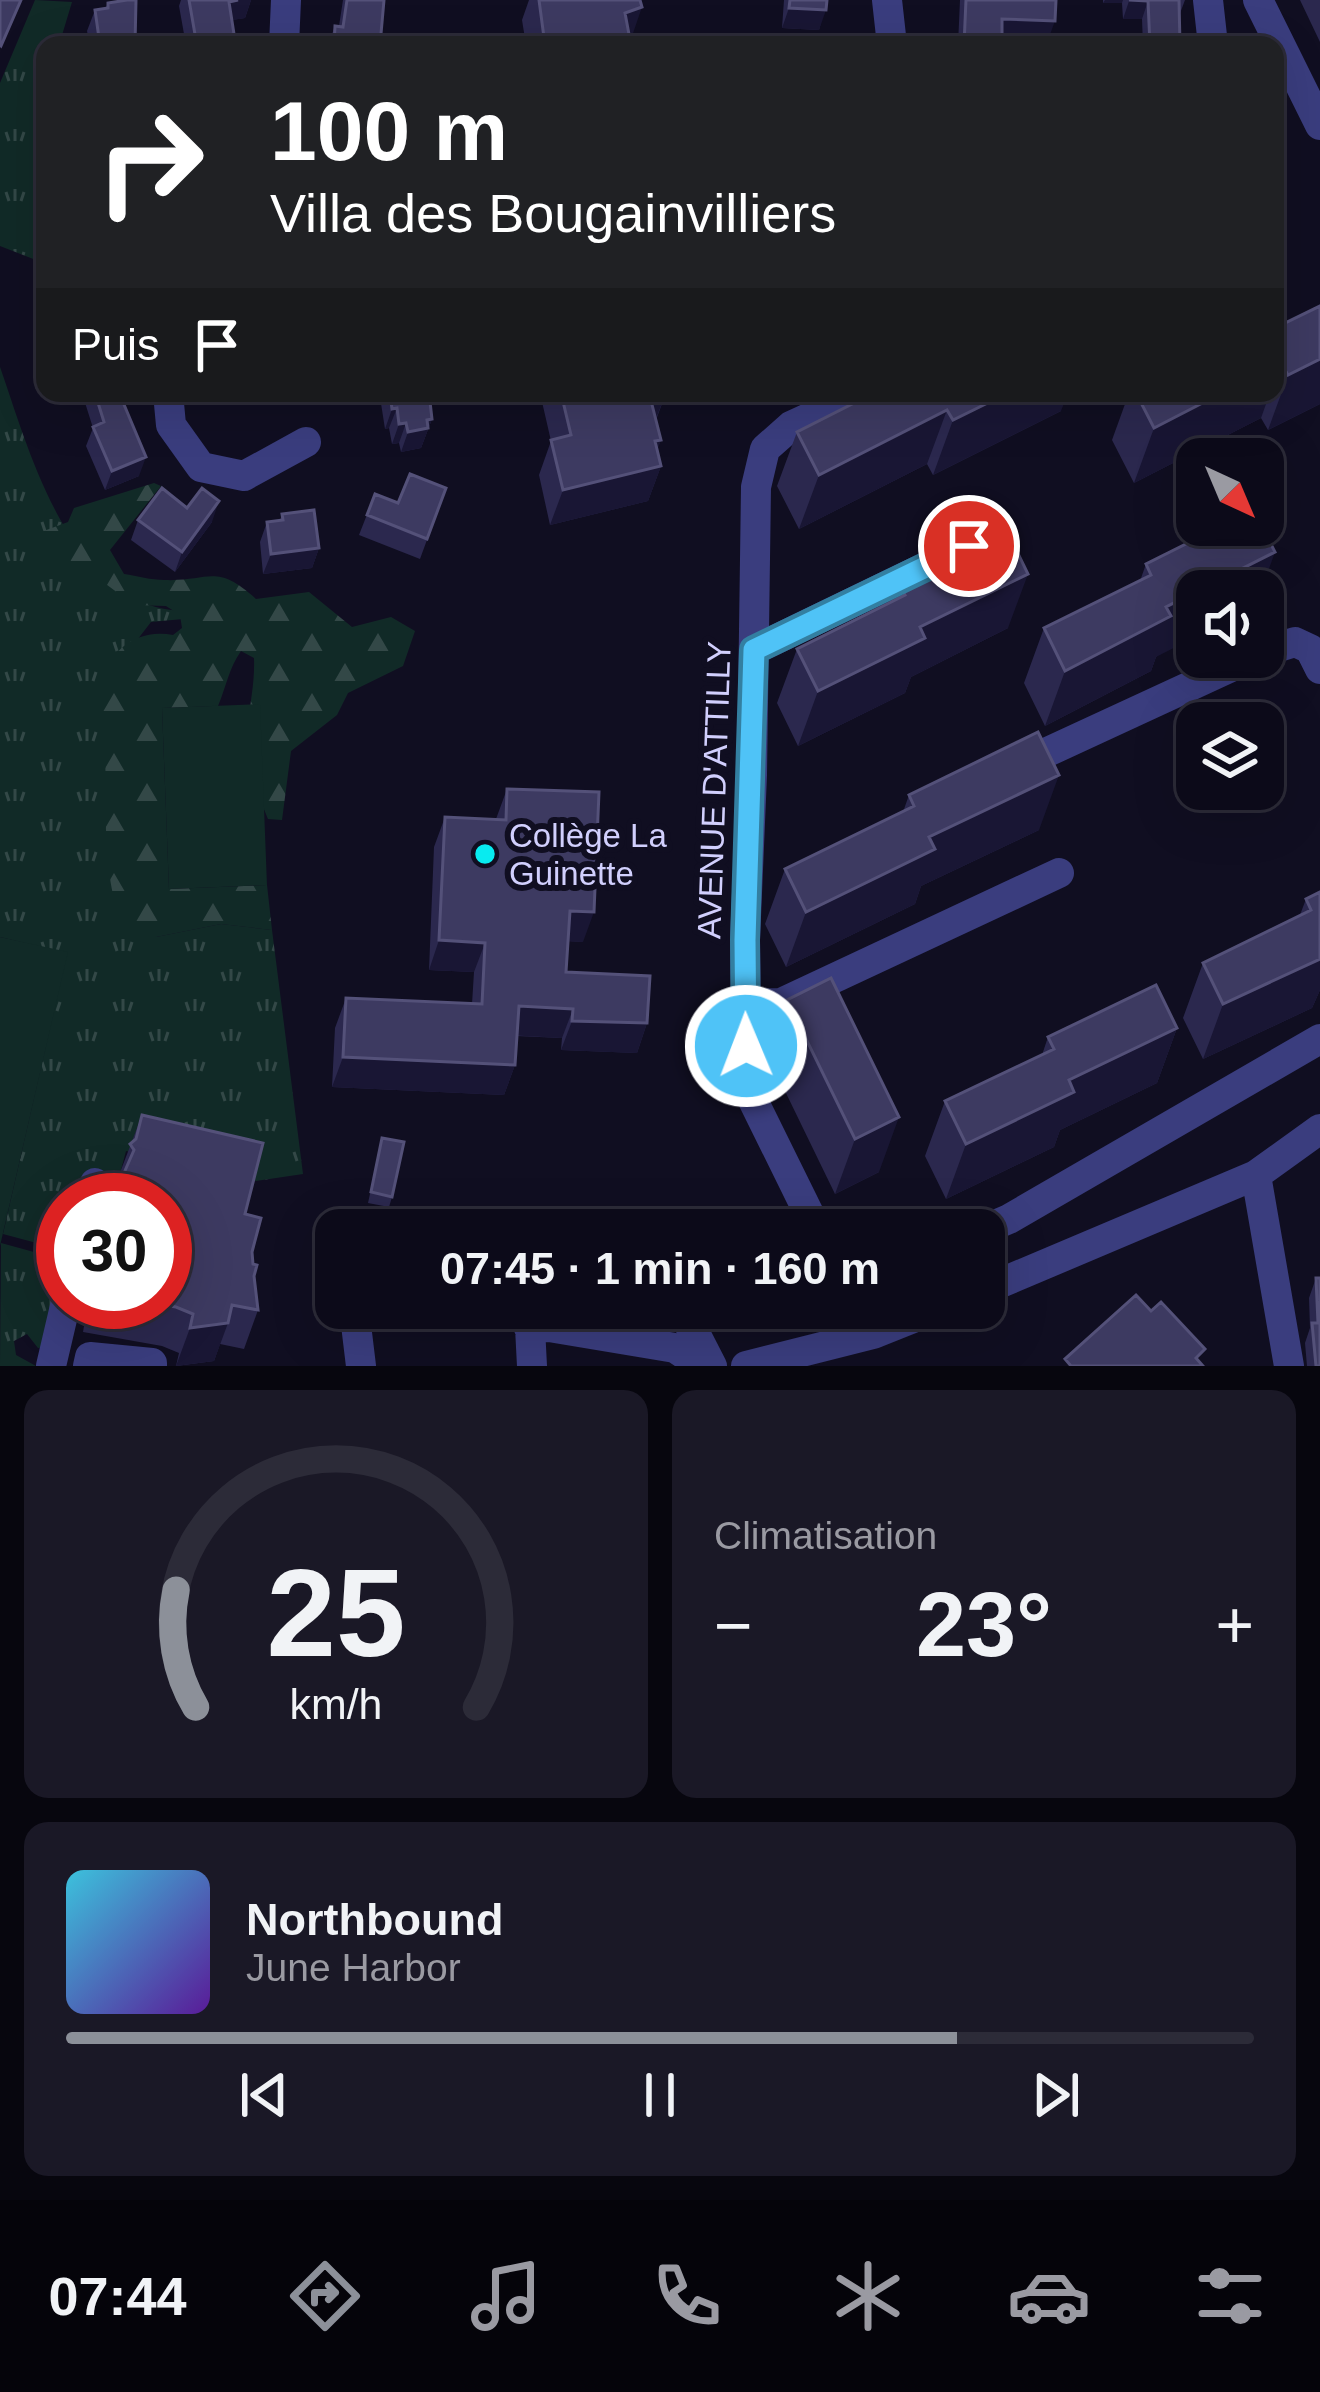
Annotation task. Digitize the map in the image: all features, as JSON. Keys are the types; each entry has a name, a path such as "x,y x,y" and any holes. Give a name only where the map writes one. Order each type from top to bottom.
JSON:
{"street":[{"path":"284,36 286,0"},
{"path":"887,0 891,36"},
{"path":"1208,0 1212,36"},
{"path":"1258,0 1276,36"},
{"path":"1284,52 1320,125"},
{"path":"169,402 171,425 201,467 244,476 306,442"},
{"name":"AVENUE D'ATTILLY","path":"808,1209 747,1088 744,1004 756,487 765,448 790,426 843,402"},
{"path":"754,650 969,546"},
{"path":"1284,645 1295,642 1310,649 1320,669"},
{"path":"1043,754 1208,678"},
{"path":"744,1004 781,1003 1059,873"},
{"path":"1005,1221 1320,1039"},
{"path":"1005,1280 1256,1175 1320,1129"},
{"path":"1256,1175 1289,1366"},
{"path":"51,1366 60,1329"},
{"path":"357,1329 361,1366"},
{"path":"530,1329 532,1366"},
{"path":"561,1329 675,1348 702,1366"},
{"path":"694,1329 712,1366"},
{"path":"746,1366 843,1354 895,1329"},
{"path":"88,1366 90,1357 152,1366"}],"green space":[{"path":"35,0 72,2 62,36 36,36 36,260 0,246 0,83"},
{"path":"0,367 41,481 83,555 111,583 144,603 183,611 183,619 151,622 110,675 156,937 221,924 272,930 303,1174 249,1182 126,1151 120,1173 36,1173 36,1243 3,1234 67,953 0,937"},
{"path":"154,483 161,486 110,550 124,574 164,580 221,577 256,599 309,592 352,627 391,617 415,631 403,666 348,693 337,715 291,751 282,820 268,819 250,762 254,658 241,651 218,706 162,708 169,889 267,885 272,930 221,924 156,937 121,923 115,902 108,858 99,686 110,662 126,644 148,635 173,635 182,628 180,615 166,606 134,605 79,564 50,553 41,532 68,522 74,508"},
{"path":"260,704 267,885 169,889 162,708"},
{"path":"0,937 68,952 0,1246"},
{"path":"1,1243 36,1253 36,1329 50,1329 46,1347 38,1348 27,1334 14,1341 16,1355 36,1366 0,1366"}],"building":[{"path":"0,0 21,0 1,46 0,45"},
{"path":"136,0 135,36 99,36 95,10 108,8 108,3"},
{"path":"189,0 238,0 229,2 234,34 195,36"},
{"path":"347,0 384,0 381,36 334,36 335,26 343,27"},
{"path":"539,0 640,0 642,7 625,13 629,36 544,36"},
{"path":"790,0 827,0 826,10 789,8"},
{"path":"966,0 1056,0 1055,21 1002,19 1002,36 964,36"},
{"path":"1129,0 1179,0 1180,36 1150,36 1148,1"},
{"path":"1320,306 1320,359 1288,375 1284,368 1284,324"},
{"path":"98,402 123,402 146,457 112,471 93,427 104,422"},
{"path":"391,402 430,402 432,419 427,420 428,428 408,432 406,423 399,424 397,408 392,409"},
{"path":"563,402 651,402 661,440 655,441 661,466 563,490 551,440 571,435"},
{"path":"856,402 990,402 953,420 947,410 819,475 797,432"},
{"path":"1141,402 1205,402 1154,428"},
{"path":"410,474 446,488 427,539 367,515 375,494 398,503"},
{"path":"162,488 187,508 202,488 219,501 182,552 138,520"},
{"path":"314,510 319,548 271,554 267,522 283,520 282,514"},
{"path":"1007,531 1028,574 920,627 925,638 818,691 797,649 905,595 899,584"},
{"path":"1182,546 1272,546 1275,552 1239,570 1176,570 1176,602 1166,607 1171,616 1065,671 1044,628 1151,575 1146,564"},
{"path":"1038,732 1059,775 929,837 935,849 806,912 785,869 914,806 909,795"},
{"path":"507,789 599,792 594,912 570,911 566,972 650,976 647,1023 572,1021 573,1009 519,1006 515,1065 343,1057 346,998 482,1004 485,943 439,940 445,817 506,820"},
{"path":"1320,892 1320,959 1223,1004 1203,963 1311,910 1306,899"},
{"path":"831,978 899,1117 855,1139 787,1000"},
{"path":"1156,985 1177,1028 1069,1080 1074,1092 966,1144 945,1101 1054,1049 1048,1037"},
{"path":"142,1115 263,1143 245,1214 261,1218 252,1252 257,1265 258,1310 232,1305 228,1323 192,1328 192,1173 124,1173 134,1150 130,1144 136,1139"},
{"path":"382,1138 404,1142 392,1197 371,1192"},
{"path":"1316,1278 1320,1278 1320,1366 1316,1366 1312,1323 1318,1323"},
{"path":"1136,1295 1151,1311 1161,1302 1205,1349 1196,1358 1203,1366 1071,1366 1065,1359"}],"place":[{"name":"Collège La Guinette","path":"485,854"}],"route":[{"path":"746,1046 754,650 969,546"}]}
